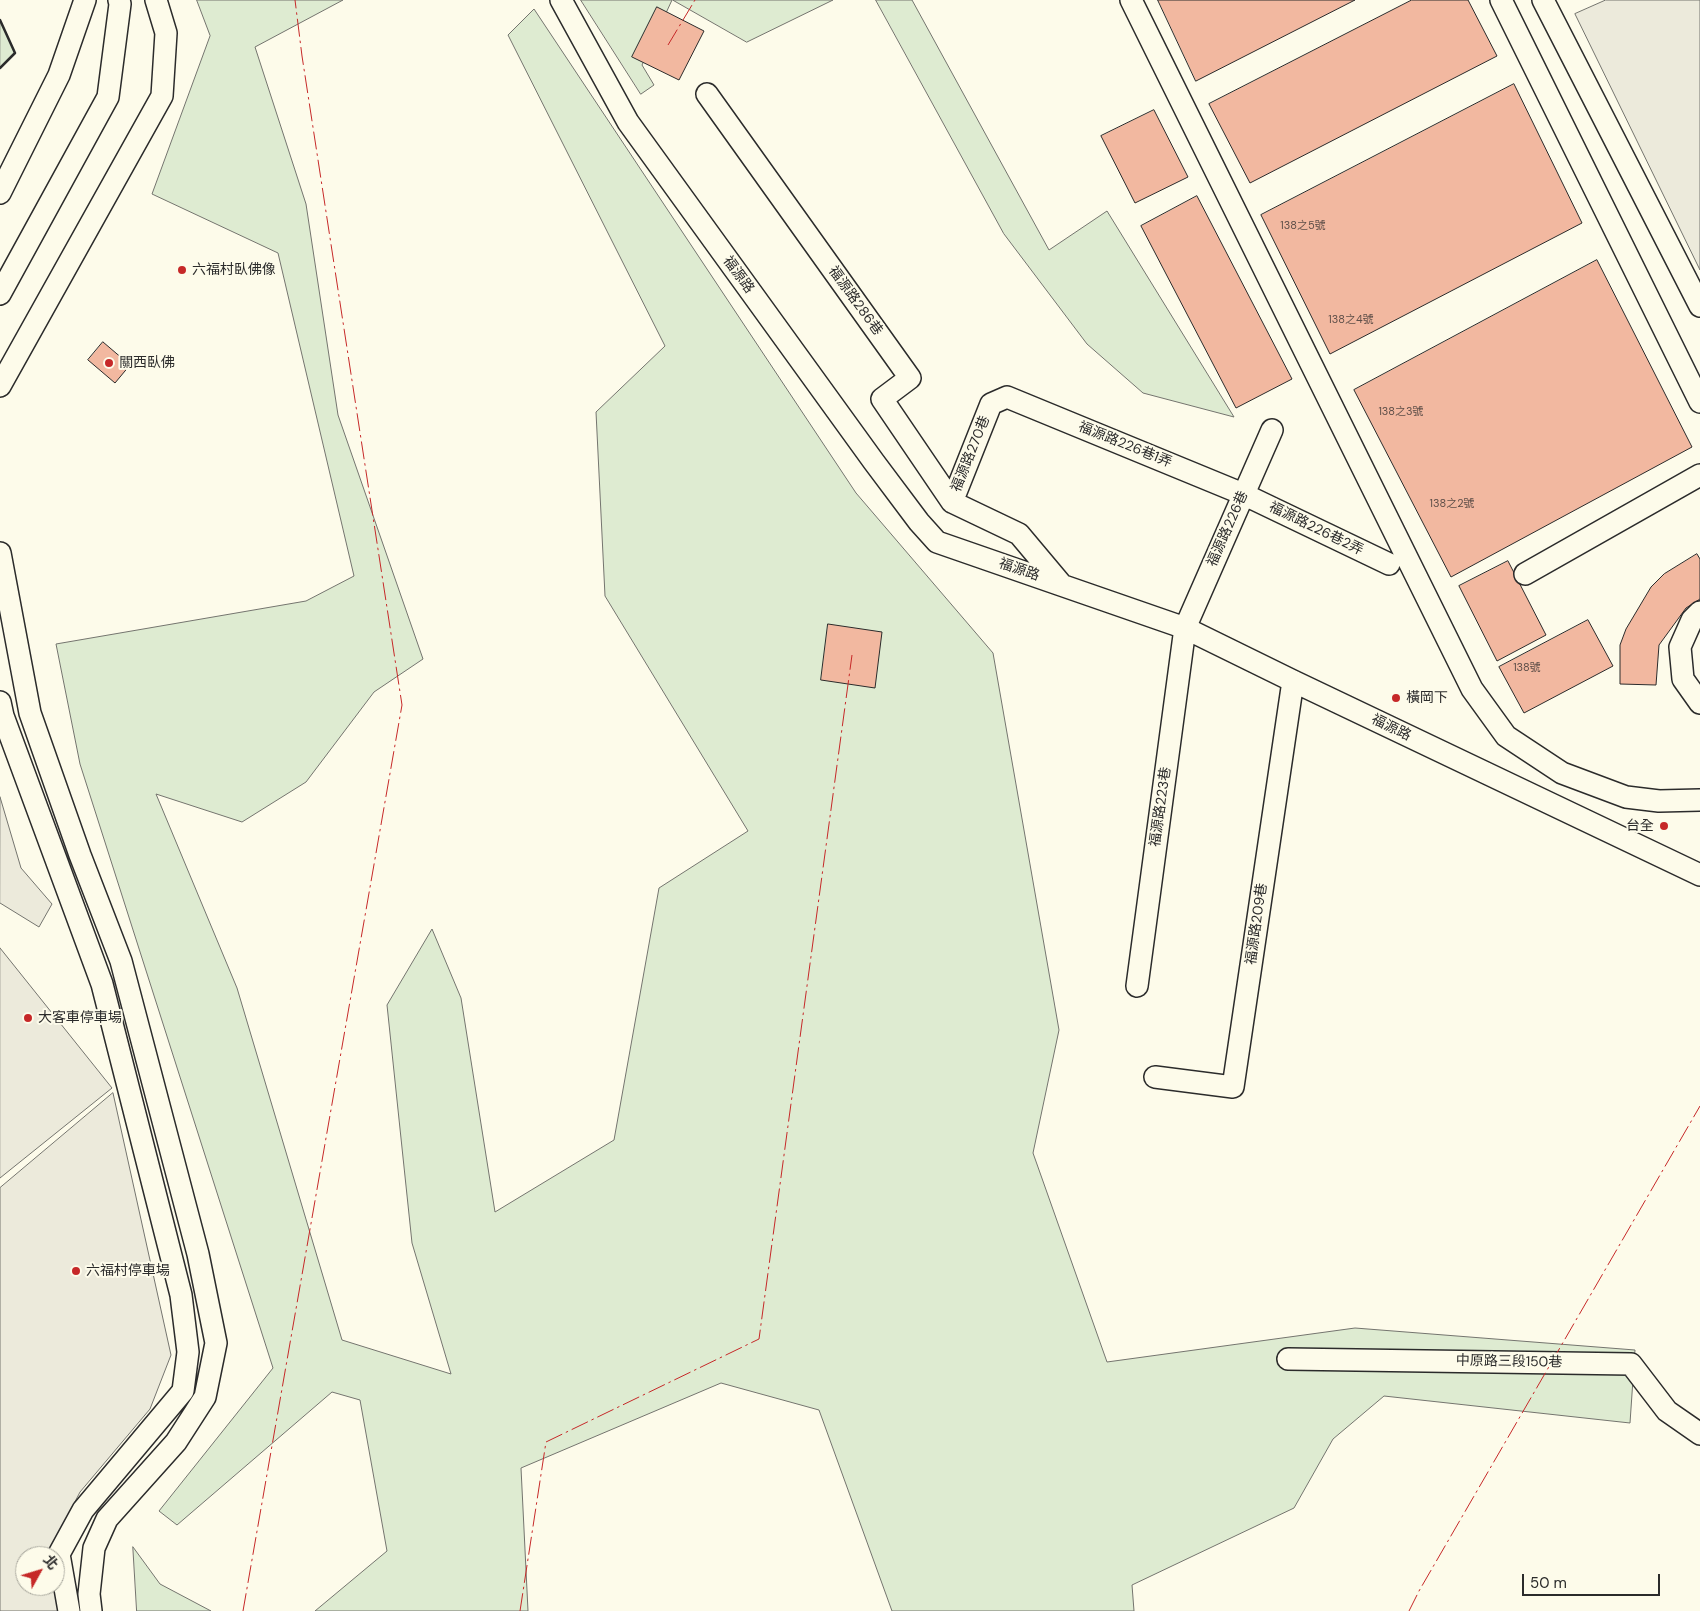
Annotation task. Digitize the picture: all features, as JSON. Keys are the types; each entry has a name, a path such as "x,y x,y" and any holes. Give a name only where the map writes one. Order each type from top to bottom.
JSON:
{"street":[{"path":"0,193 59,75 85,0"},
{"path":"0,294 108,97 119,0"},
{"path":"0,386 162,96 166,33 156,0"},
{"name":"福源路","path":"561,0 628,122 919,522 936,542 1185,628 1700,875"},
{"path":"1131,0 1472,689 1506,736 1562,773 1626,797 1659,801 1700,800"},
{"path":"1500,0 1700,402"},
{"path":"1543,0 1700,306"},
{"name":"福源路286巷","path":"706,94 910,378 882,399 952,502"},
{"name":"福源路270巷","path":"1007,397 991,404 952,502 1019,534 1061,585"},
{"name":"福源路226巷1弄","path":"1007,397 1243,494"},
{"name":"福源路226巷","path":"1185,628 1272,430"},
{"path":"1525,574 1700,475"},
{"name":"福源路226巷2弄","path":"1243,494 1389,564"},
{"path":"0,553 30,713 80,855 121,961 198,1254 216,1343 205,1396 176,1442 107,1519 94,1548 89,1594 92,1611"},
{"path":"1700,612 1692,620 1680,647 1683,679 1700,704"},
{"name":"福源路223巷","path":"1137,986 1185,628"},
{"name":"福源路209巷","path":"1155,1077 1234,1087 1293,681"},
{"path":"0,702 3,716 102,984 181,1295 188,1352 183,1391 83,1510 59,1554 69,1611"},
{"name":"中原路三段150巷","path":"1288,1359 1631,1364 1667,1411 1700,1434"}],"green space":[{"path":"197,0 343,0 255,47 306,204 338,415 423,659 374,692 306,782 242,822 156,794 237,988 342,1340 451,1374 412,1243 387,1005 432,929 461,998 495,1212 614,1140 659,888 748,831 605,596 596,412 665,346 508,35 534,9 856,493 993,653 1059,1030 1033,1153 1107,1362 1355,1328 1635,1350 1630,1423 1384,1396 1333,1439 1294,1508 1132,1585 1134,1611 892,1611 819,1410 721,1383 521,1468 528,1611 315,1611 387,1551 360,1400 332,1392 177,1525 159,1511 273,1368 80,764 56,644 306,601 354,576 278,253 152,194 210,36"},
{"path":"581,0 672,0 642,65 654,85 641,94"},
{"path":"673,0 833,0 747,42"},
{"path":"876,0 912,0 1049,250 1107,211 1234,417 1143,393 1087,344 1004,234"},
{"path":"0,20 15,53 0,68"},
{"path":"133,1547 160,1584 211,1611 137,1611"}],"shaded area":[{"path":"1606,0 1700,0 1700,270 1575,14"},
{"path":"0,797 21,868 52,904 39,927 0,903"},
{"name":"大客車停車場","path":"0,948 112,1088 0,1178"},
{"name":"六福村停車場","path":"113,1093 171,1355 150,1409 80,1492 52,1546 15,1546 15,1596 57,1596 61,1611 0,1611 0,1188"}],"building":[{"path":"1158,0 1355,0 1196,81"},
{"path":"1412,0 1468,0 1497,56 1250,183 1209,104"},
{"path":"657,7 704,31 679,80 632,57"},
{"path":"1514,84 1582,223 1330,354 1261,215"},
{"path":"1154,110 1188,177 1135,203 1101,136"},
{"path":"1197,196 1292,379 1236,408 1141,226"},
{"path":"1597,260 1692,447 1451,577 1354,390"},
{"name":"關西臥佛","path":"103,342 130,365 115,383 88,360"},
{"path":"1697,554 1700,559 1700,599 1686,608 1659,645 1656,685 1620,684 1620,645 1626,629 1651,587 1664,574"},
{"path":"1508,561 1546,635 1497,661 1459,586"},
{"path":"1588,620 1613,666 1524,713 1499,667"},
{"path":"828,624 882,632 875,688 821,680"}],"wall":[{"path":"0,20 15,53 0,68"}],"power":[{"path":"243,1611 402,705 295,0"},
{"path":"668,45 695,0"},
{"path":"520,1611 546,1442 759,1339 852,655"},
{"path":"1409,1611 1700,1106"}],"place":[{"name":"六福村臥佛像","path":"182,270"},
{"name":"關西臥佛","path":"109,363"},
{"name":"橫岡下","path":"1396,698"},
{"name":"台全","path":"1664,826"},
{"name":"大客車停車場","path":"28,1018"},
{"name":"六福村停車場","path":"76,1271"}]}
